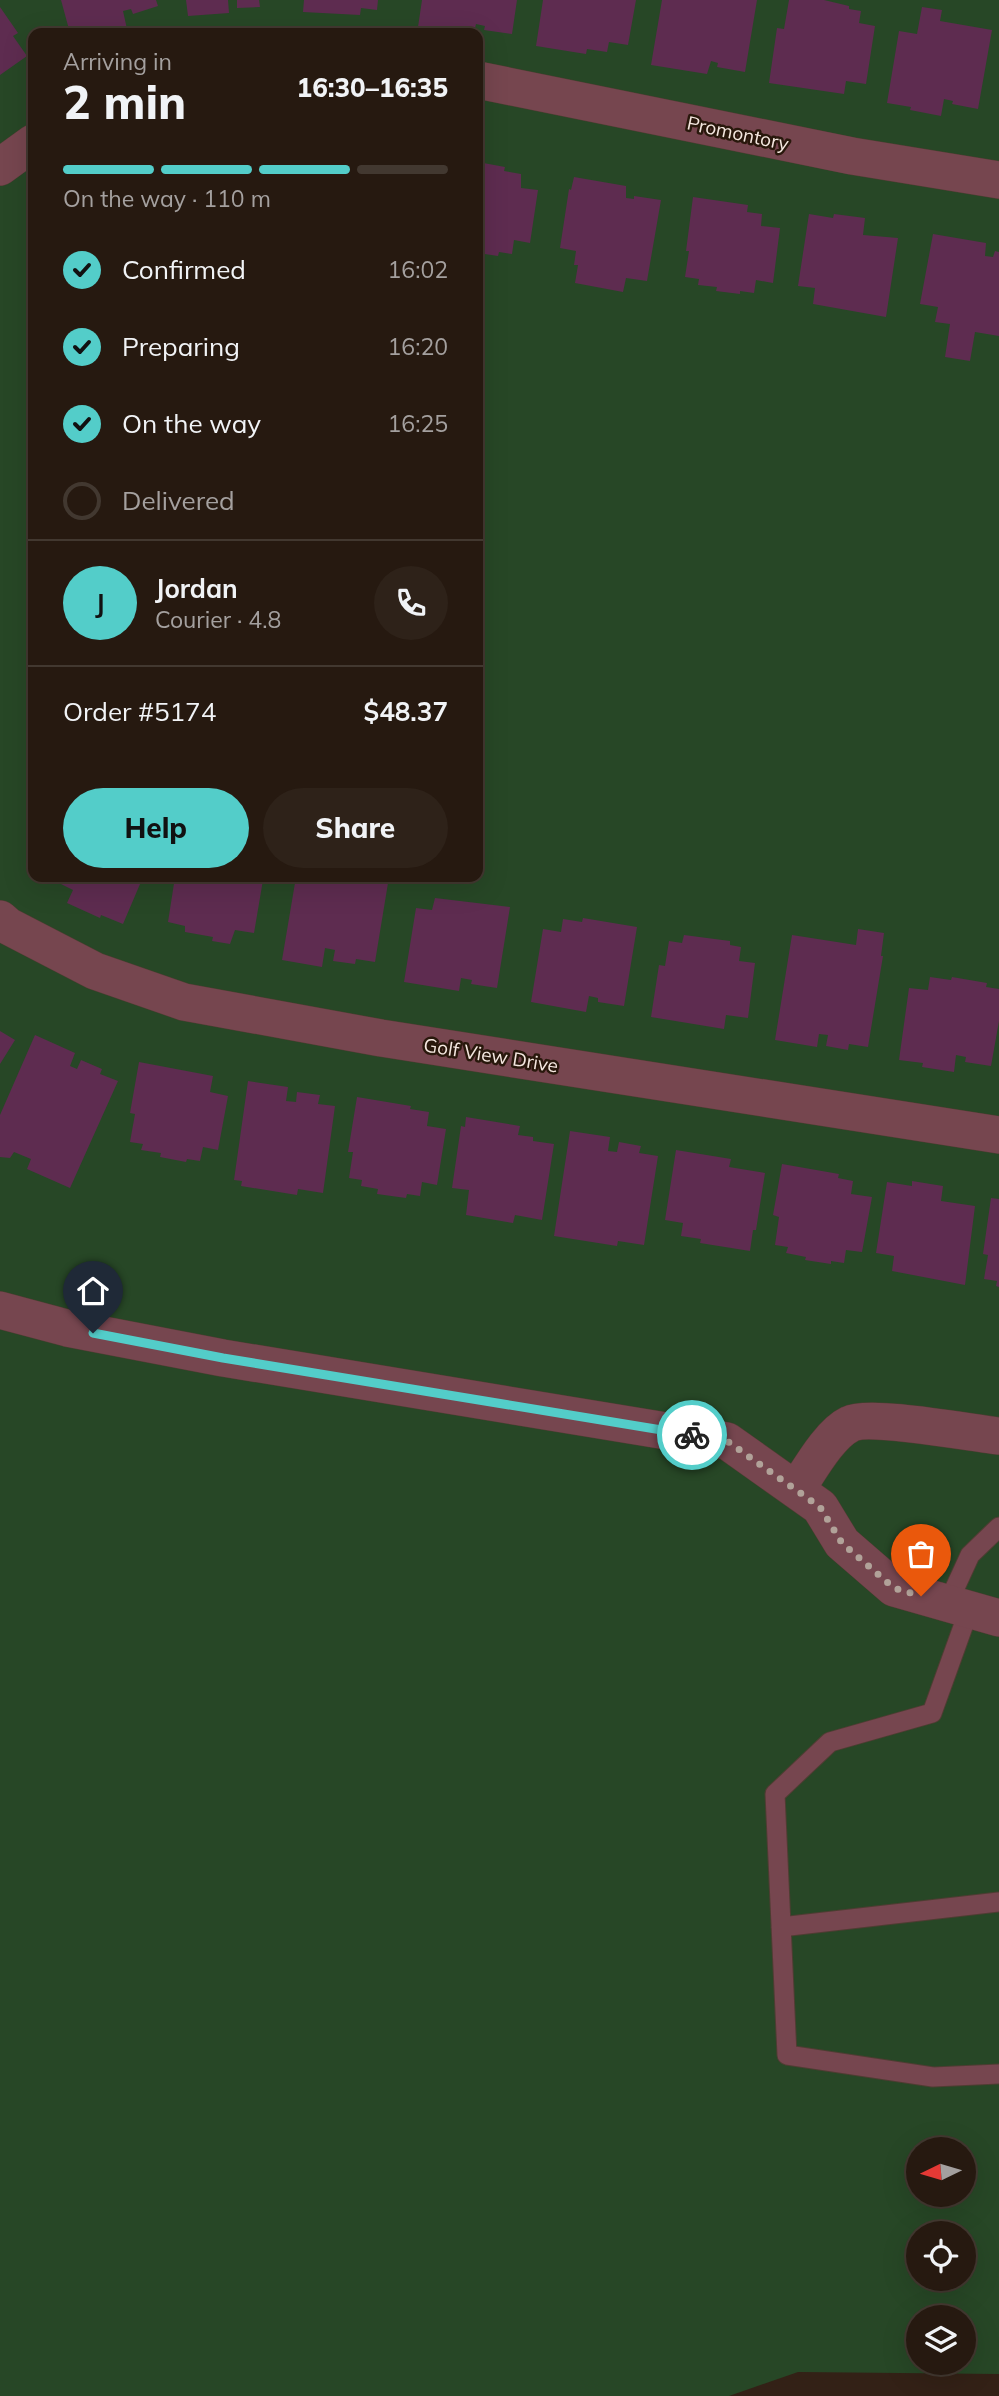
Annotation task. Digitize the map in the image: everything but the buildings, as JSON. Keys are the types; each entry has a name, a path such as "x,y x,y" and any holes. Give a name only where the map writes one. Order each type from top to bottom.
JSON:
{"street":[{"name":"Promontory","path":"483,81 852,156 999,180"},
{"path":"0,167 28,147"},
{"name":"Golf View Drive","path":"0,919 8,926 96,971 184,1002 381,1038 999,1135"},
{"path":"0,1310 67,1328 223,1358 727,1441 820,1507 842,1543 894,1588 972,1610"},
{"path":"796,1490 834,1436 851,1423 877,1421 999,1436"}],"lane":[{"path":"999,1527 970,1555 972,1610 932,1713 830,1742 775,1794 787,2055 933,2077 999,2074"},
{"path":"781,1927 999,1902"}],"green space":[{"path":"0,0 999,0 999,2374 976,2374 976,2305 906,2305 906,2373 798,2372 729,2396 0,2396"}],"way so far":[{"path":"692,1435 727,1441 820,1507 842,1543 894,1588 921,1596"}],"route":[{"path":"93,1333 223,1358 692,1435"}]}
